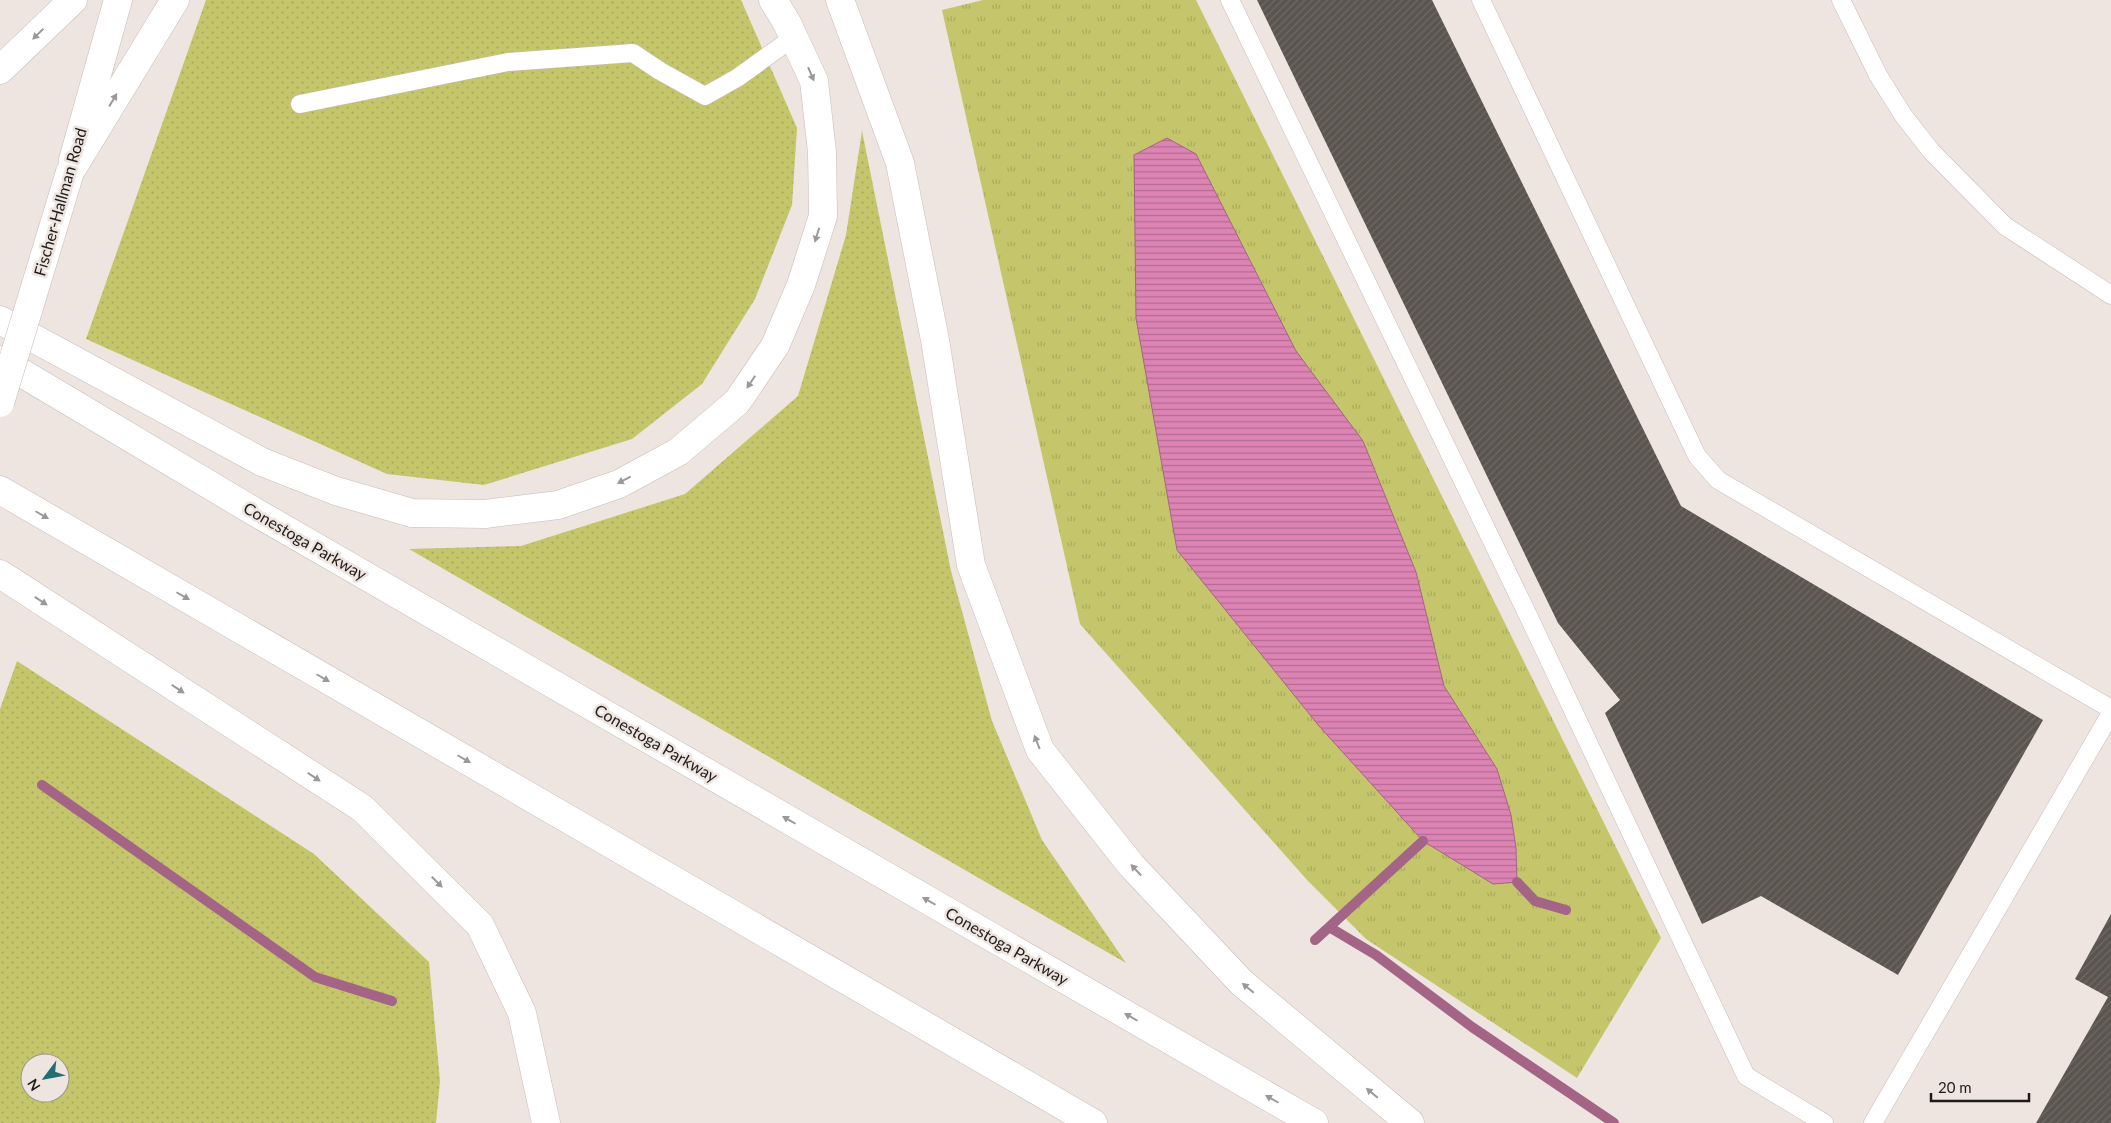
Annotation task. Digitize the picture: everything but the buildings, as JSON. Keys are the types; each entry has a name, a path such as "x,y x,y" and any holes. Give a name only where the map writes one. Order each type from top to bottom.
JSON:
{"main road":[{"path":"0,70 73,0"},
{"name":"Fischer-Hallman Road","path":"0,403 70,172 118,0"},
{"path":"70,172 175,0"},
{"path":"0,320 262,462 336,491 412,513 485,514 558,505 619,484 678,452 737,402 775,346 801,285 823,216 822,152 814,81 794,37 772,0"},
{"path":"840,0 900,163 934,340 971,565 1040,750 1131,865 1241,982 1410,1123"},
{"name":"Conestoga Parkway","path":"0,360 255,512 1314,1123"},
{"path":"0,490 1093,1123"},
{"path":"0,574 362,808 473,918 480,926 522,1013 546,1123"}],"lane":[{"path":"1230,0 1525,609 1746,1076 1824,1123"},
{"path":"1481,0 1697,456 1718,480 2111,709"},
{"path":"1841,0 1878,75 1903,115 1931,151 2005,226 2111,295"},
{"path":"300,104 508,62 633,53 660,71 705,96 736,78 794,37"},
{"path":"1873,1123 2111,713"}],"green space":[{"path":"206,0 741,0 797,128 792,205 755,299 702,384 632,439 484,485 387,474 86,339"},
{"path":"983,0 1196,0 1661,938 1577,1078 1366,939 1308,881 1080,624 942,10"},
{"path":"862,131 951,571 992,721 1042,840 1126,963 409,549 521,546 685,494 798,396 846,235"},
{"path":"17,661 314,854 429,962 440,1081 436,1123 0,1123 0,709"}],"shaded area":[{"path":"1167,138 1196,154 1296,351 1363,441 1416,572 1444,686 1497,769 1511,815 1516,848 1517,882 1493,884 1423,841 1319,726 1177,550 1136,318 1134,155"}],"waterway":[{"path":"42,785 315,977 392,1001"},
{"path":"1315,940 1423,841"},
{"path":"1517,882 1535,901 1566,910"},
{"path":"1329,927 1376,955 1472,1027 1614,1123"}]}
